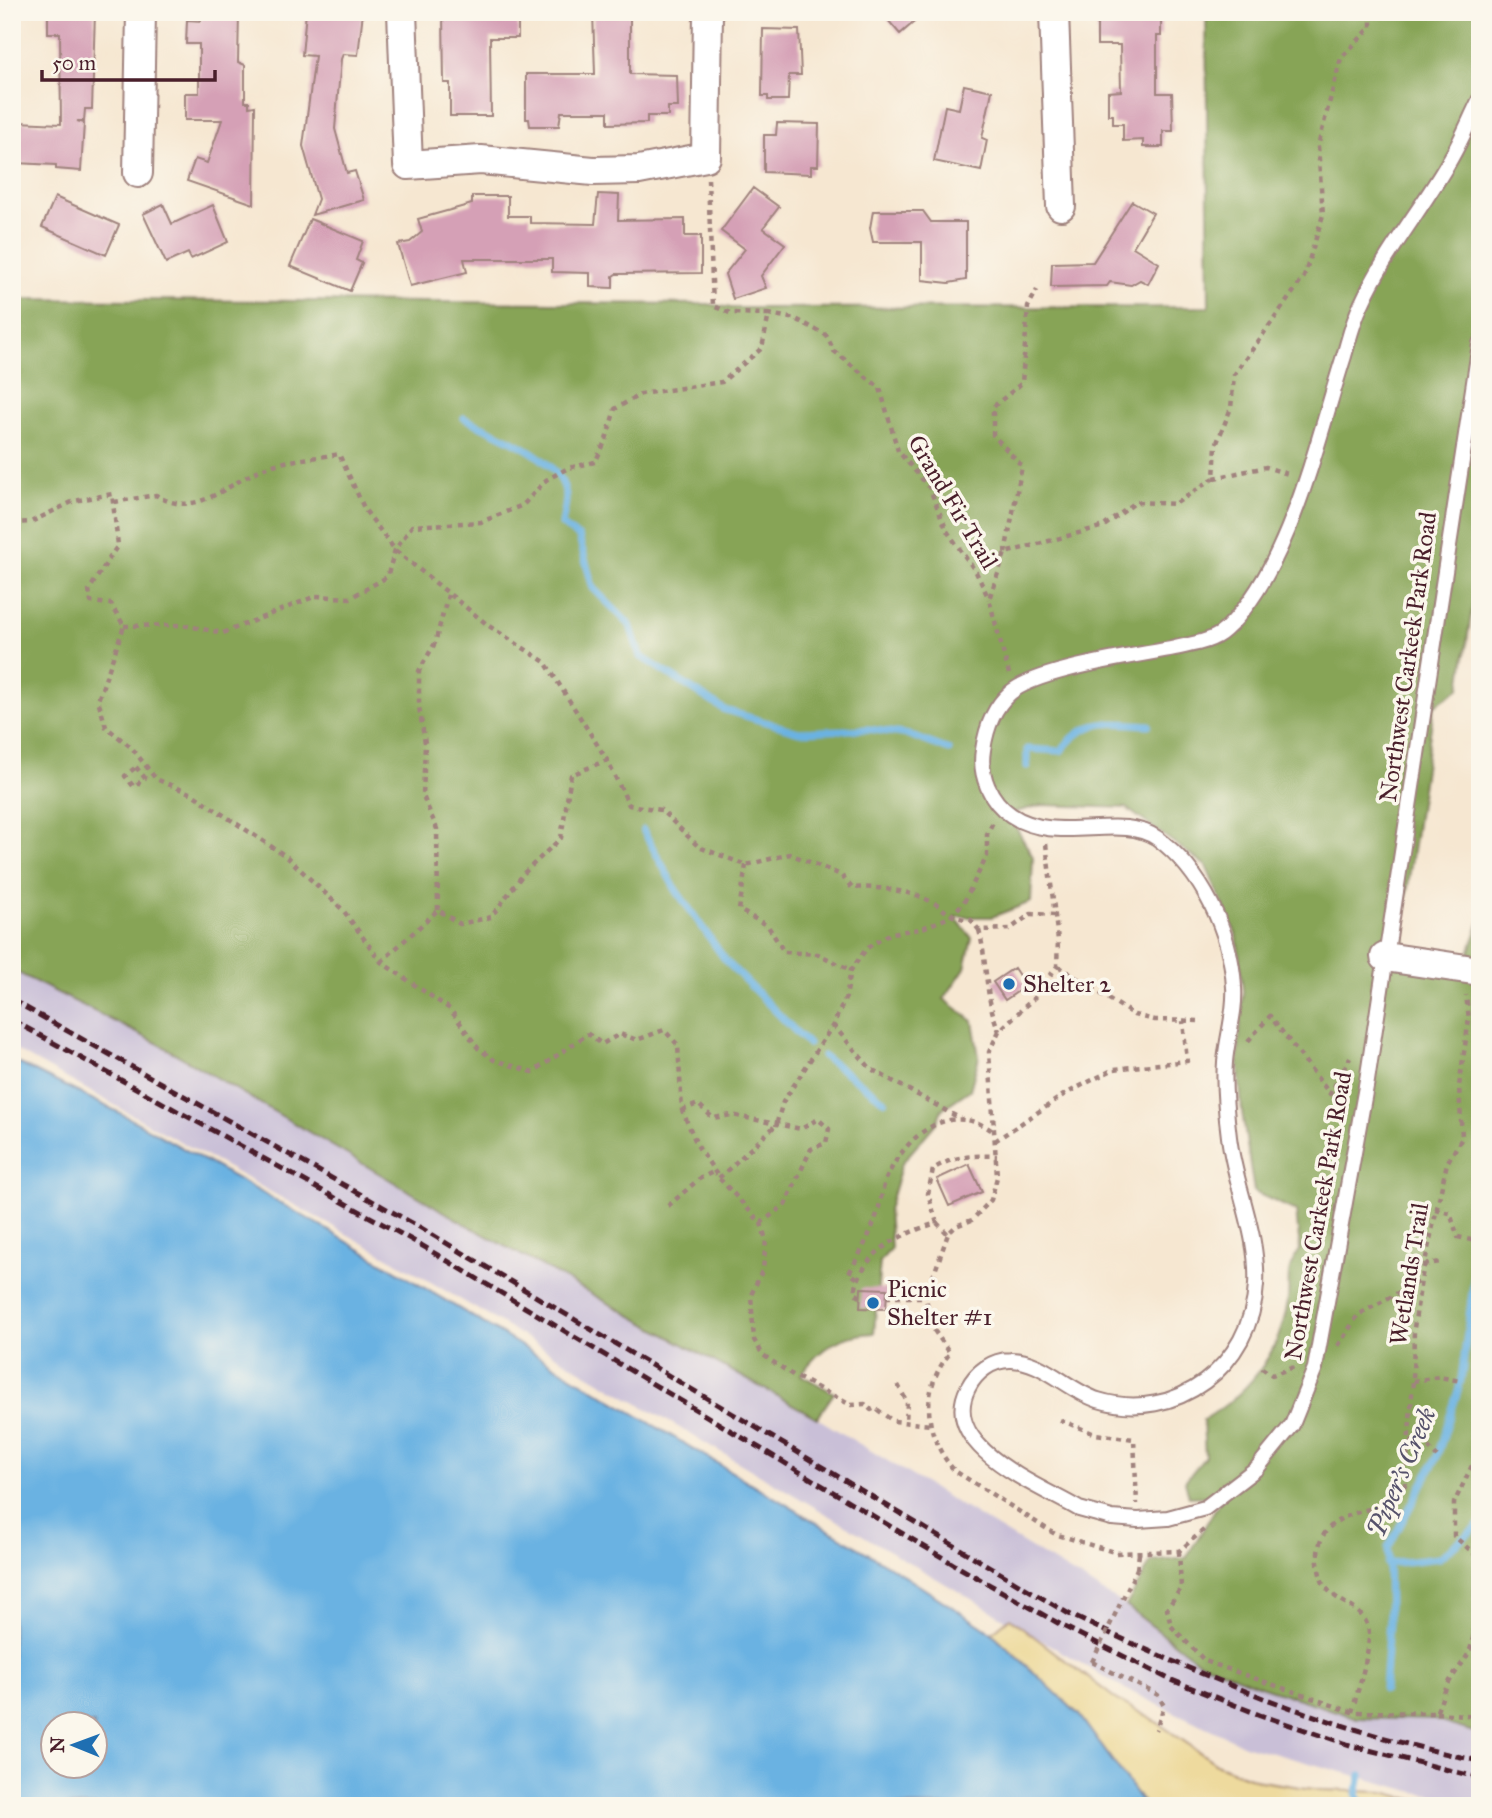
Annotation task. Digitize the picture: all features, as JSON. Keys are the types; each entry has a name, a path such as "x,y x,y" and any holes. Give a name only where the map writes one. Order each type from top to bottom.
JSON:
{"street":[{"path":"138,173 141,12"},
{"path":"402,12 408,165 481,160 593,171 639,170 706,157 708,12"},
{"path":"1054,12 1061,206"},
{"path":"1385,957 1473,982"}],"lane":[{"name":"Northwest Carkeek Park Road","path":"1480,99 1451,159 1391,251 1360,307 1291,521 1274,560 1244,610 1219,636 1044,676 1013,689 996,708 985,735 981,761 987,788 1001,809 1024,824 1045,830 1140,830 1157,838 1186,867 1220,918 1234,988 1225,1065 1226,1117 1239,1194 1254,1239 1256,1281 1254,1308 1240,1345 1214,1376 1180,1396 1160,1403 1120,1405 1080,1393 1033,1365 1009,1360 987,1367 970,1383 962,1407 962,1420 974,1444 1079,1509 1112,1518 1138,1520 1168,1518 1205,1508 1257,1468 1292,1425 1315,1368 1367,1081 1480,343"}],"path":[{"path":"1214,478 1216,445 1231,408 1234,375 1304,277 1322,215 1318,146 1341,58 1371,27 1371,12"},
{"name":"Grand Fir Trail","path":"706,157 713,306 730,313 769,314 796,319 826,335 834,351 880,388 898,450 929,487 947,531 976,572 989,599 1010,679"},
{"path":"989,599 1004,553 1022,466 993,435 993,407 1022,383 1028,307 1037,290"},
{"path":"124,626 183,625 223,633 316,596 350,598 387,577 395,550 412,526 481,523 523,505 546,480 568,468 595,462 607,440 615,409 641,394 722,382 762,348 769,314"},
{"path":"114,502 156,495 173,506 197,503 269,466 339,454 365,510 395,550 448,595 545,662 607,760 629,805 662,810 699,847 746,865 790,854 841,875 852,888 871,886 929,900 950,917 971,920 979,930 985,953 988,1006 999,1031"},
{"path":"1004,553 1104,526 1136,502 1175,503 1214,478 1266,467 1286,473"},
{"path":"12,523 31,522 74,500 112,494 118,545 89,590 91,602 111,604 124,626 98,700 106,727 132,748 156,779 192,794 287,857 343,910 381,962 450,1009 478,1048 494,1060 533,1072 588,1034 602,1044 620,1034 637,1040 664,1030 678,1045 682,1110 697,1145 719,1178 761,1223 765,1240 764,1269 751,1295 754,1340 763,1355 852,1405 865,1404 893,1421 929,1425"},
{"path":"381,962 438,909 438,829 423,796 425,743 419,707 419,671 435,643 448,595"},
{"path":"438,909 460,924 491,917 524,873 561,838 570,775 607,760"},
{"path":"136,767 140,772 145,778 134,787 125,776 136,767"},
{"path":"140,772 147,768"},
{"path":"1045,830 1055,915 1057,966 1036,996 999,1031 989,1052 997,1177 991,1200 972,1220 956,1226 948,1234 935,1278 926,1297 931,1326 950,1353 935,1375 930,1391 929,1425 944,1458 969,1482 1055,1534 1117,1553 1179,1551 1181,1588 1167,1608 1171,1626 1205,1661 1352,1712 1436,1713 1480,1717"},
{"path":"719,1178 776,1125 783,1102 833,1025 846,997 850,970 867,948 891,933 920,929 950,917 964,901 986,856 987,834"},
{"path":"746,865 739,910 768,926 784,952 818,954 850,970"},
{"path":"979,930 1010,929 1031,914 1055,915"},
{"path":"1057,966 1134,1015 1155,1020 1202,1021"},
{"name":"Wetlands Trail","path":"1352,1712 1367,1646 1368,1629 1359,1611 1327,1589 1318,1572 1317,1549 1329,1526 1344,1515 1394,1504 1405,1485 1410,1441 1413,1328 1435,1210 1447,1163 1462,1138 1459,1086 1473,982"},
{"path":"1246,1043 1270,1016 1330,1094 1344,1073"},
{"path":"995,1141 1065,1094 1114,1069 1187,1061 1183,1021"},
{"path":"833,1025 871,1069 962,1119"},
{"path":"682,1110 698,1104 713,1118 732,1115 802,1129 818,1119 829,1129 826,1143 811,1149 785,1205 761,1223"},
{"path":"857,1278 849,1273 863,1250 887,1177 909,1146 934,1122 971,1119 995,1132"},
{"path":"948,1234 936,1223 928,1194 933,1169 948,1160 974,1155 997,1156"},
{"path":"668,1206 699,1179 715,1171"},
{"path":"1435,1210 1450,1213 1458,1237 1480,1242"},
{"path":"860,1297 855,1293 857,1278 878,1250 912,1230 936,1223"},
{"path":"1424,1265 1440,1262"},
{"path":"886,1297 926,1297"},
{"path":"1262,1368 1272,1375 1301,1365"},
{"path":"1413,1381 1438,1377 1461,1381"},
{"path":"898,1385 907,1402 906,1423"},
{"path":"1060,1420 1095,1434 1134,1438 1137,1507"},
{"path":"1410,1441 1425,1443 1437,1457"},
{"path":"1477,1556 1454,1536 1454,1503 1480,1449"},
{"path":"1139,1554 1138,1569 1092,1662 1158,1695 1164,1706 1156,1730"},
{"path":"1436,1713 1448,1684 1464,1665 1474,1643 1474,1624 1480,1617"}],"shaded area":[{"path":"12,970 159,1044 465,1224 817,1418 1126,1606 1198,1661 1357,1718 1434,1720 1480,1734 1480,1802 1415,1792 1244,1745 1125,1689 388,1257 12,1048"}],"green space":[{"path":"1206,12 1480,12 1480,399 1472,452 1480,448 1480,555 1460,688 1434,706 1402,927 1405,941 1412,950 1467,959 1480,921 1480,1553 1477,1556 1474,1594 1480,1601 1480,1734 1434,1720 1357,1718 1260,1686 1198,1661 1126,1606 1151,1562 1186,1558 1223,1496 1189,1497 1185,1481 1205,1457 1203,1420 1233,1399 1258,1373 1268,1358 1283,1325 1289,1272 1300,1250 1296,1211 1254,1192 1242,1112 1238,1058 1243,991 1237,936 1206,866 1126,808 1042,805 1008,814 1033,857 1031,902 992,917 955,917 972,938 965,968 944,999 973,1021 979,1057 970,1090 942,1109 937,1122 902,1163 888,1210 891,1248 880,1262 874,1333 851,1336 832,1344 808,1365 801,1375 834,1393 817,1418 465,1224 159,1044 12,970 12,299 708,304 731,308 1209,307"}],"sand":[{"path":"1010,1618 1116,1699 1158,1723 1218,1765 1260,1781 1320,1790 1384,1792 1421,1802 1451,1806 1145,1806 1079,1715 992,1633"}],"water":[{"path":"12,1060 120,1113 321,1226 894,1569 992,1633 1079,1715 1145,1806 12,1806"}],"building":[{"path":"48,12 95,12 92,109 85,109 84,121 77,121 84,123 81,171 56,169 56,165 17,163 18,122 61,124 60,33 48,33"},
{"path":"201,12 239,12 238,62 245,65 245,102 249,102 249,107 255,106 254,204 187,181 195,159 207,163 222,120 185,120 185,93 199,93 199,44 186,44 187,20 201,21"},
{"path":"306,12 363,12 358,55 343,54 341,59 335,129 347,173 355,171 364,200 312,215 318,199 303,146 315,56 302,55"},
{"path":"518,12 518,38 490,38 491,116 450,116 450,83 444,83 443,13"},
{"path":"593,12 630,12 630,74 677,75 678,107 668,107 668,116 647,116 647,123 608,124 608,112 561,112 559,126 530,126 529,119 526,119 526,74 595,74"},
{"path":"881,12 926,12 900,34"},
{"path":"1113,12 1161,12 1161,36 1157,36 1157,93 1172,93 1173,131 1163,131 1163,147 1143,147 1143,140 1123,141 1123,124 1113,124 1113,115 1108,115 1108,92 1121,91 1120,45 1097,45 1097,16 1113,16"},
{"path":"763,29 799,30 801,75 789,75 788,100 768,100 768,96 762,96"},
{"path":"964,85 992,91 982,138 987,140 981,171 934,161 945,106 959,109"},
{"path":"777,123 819,124 818,166 811,166 811,174 764,172 764,135 776,135"},
{"path":"753,188 779,207 763,228 785,244 761,276 766,288 733,299 725,274 745,249 721,231"},
{"path":"598,194 619,195 618,220 685,219 685,236 701,236 701,273 616,274 613,276 613,288 590,287 590,273 552,272 552,259 464,259 467,272 410,286 398,244 410,242 422,232 418,219 472,204 472,196 508,196 508,216 530,216 530,223 595,224"},
{"path":"55,197 119,225 106,255 42,227"},
{"path":"1132,201 1153,213 1133,247 1159,263 1148,284 1140,280 1131,285 1110,282 1107,286 1051,287 1052,263 1093,262"},
{"path":"163,204 172,224 213,205 228,242 191,259 188,253 166,263 143,214"},
{"path":"873,211 923,211 931,222 966,222 966,280 949,283 922,280 922,242 873,242 870,228"},
{"path":"310,219 363,241 356,260 362,263 350,291 290,266"},
{"name":"Shelter 2","path":"1014,968 1026,986 1005,1000 993,982"},
{"path":"969,1164 982,1192 949,1206 937,1179"},
{"name":"Picnic Shelter #1","path":"861,1288 887,1289 886,1309 860,1308"}],"waterway":[{"path":"464,418 526,449 554,470 563,483 566,498 562,525 579,537 593,588 630,625 640,656 725,710 799,732 869,729 909,735 949,750"},
{"path":"1027,766 1027,749 1061,751 1070,740 1090,727 1111,723 1149,725"},
{"path":"643,830 676,890 726,961 808,1044"},
{"path":"823,1056 885,1101"},
{"name":"Piper's Creek","path":"1384,1690 1389,1622 1388,1548 1437,1457 1461,1381 1480,1230"},
{"path":"1387,1564 1439,1558 1480,1524"},
{"name":"Piper's Creek","path":"1361,1775 1357,1795 1364,1806"}],"railway":[{"path":"12,1000 421,1228 1069,1614 1219,1681 1270,1700 1374,1735 1480,1761"},
{"path":"12,1020 421,1245 960,1568 1065,1627 1169,1679 1260,1715 1353,1746 1480,1778"}],"place":[{"name":"Shelter 2","path":"1009,984"},
{"name":"Picnic Shelter #1","path":"873,1303"}]}
